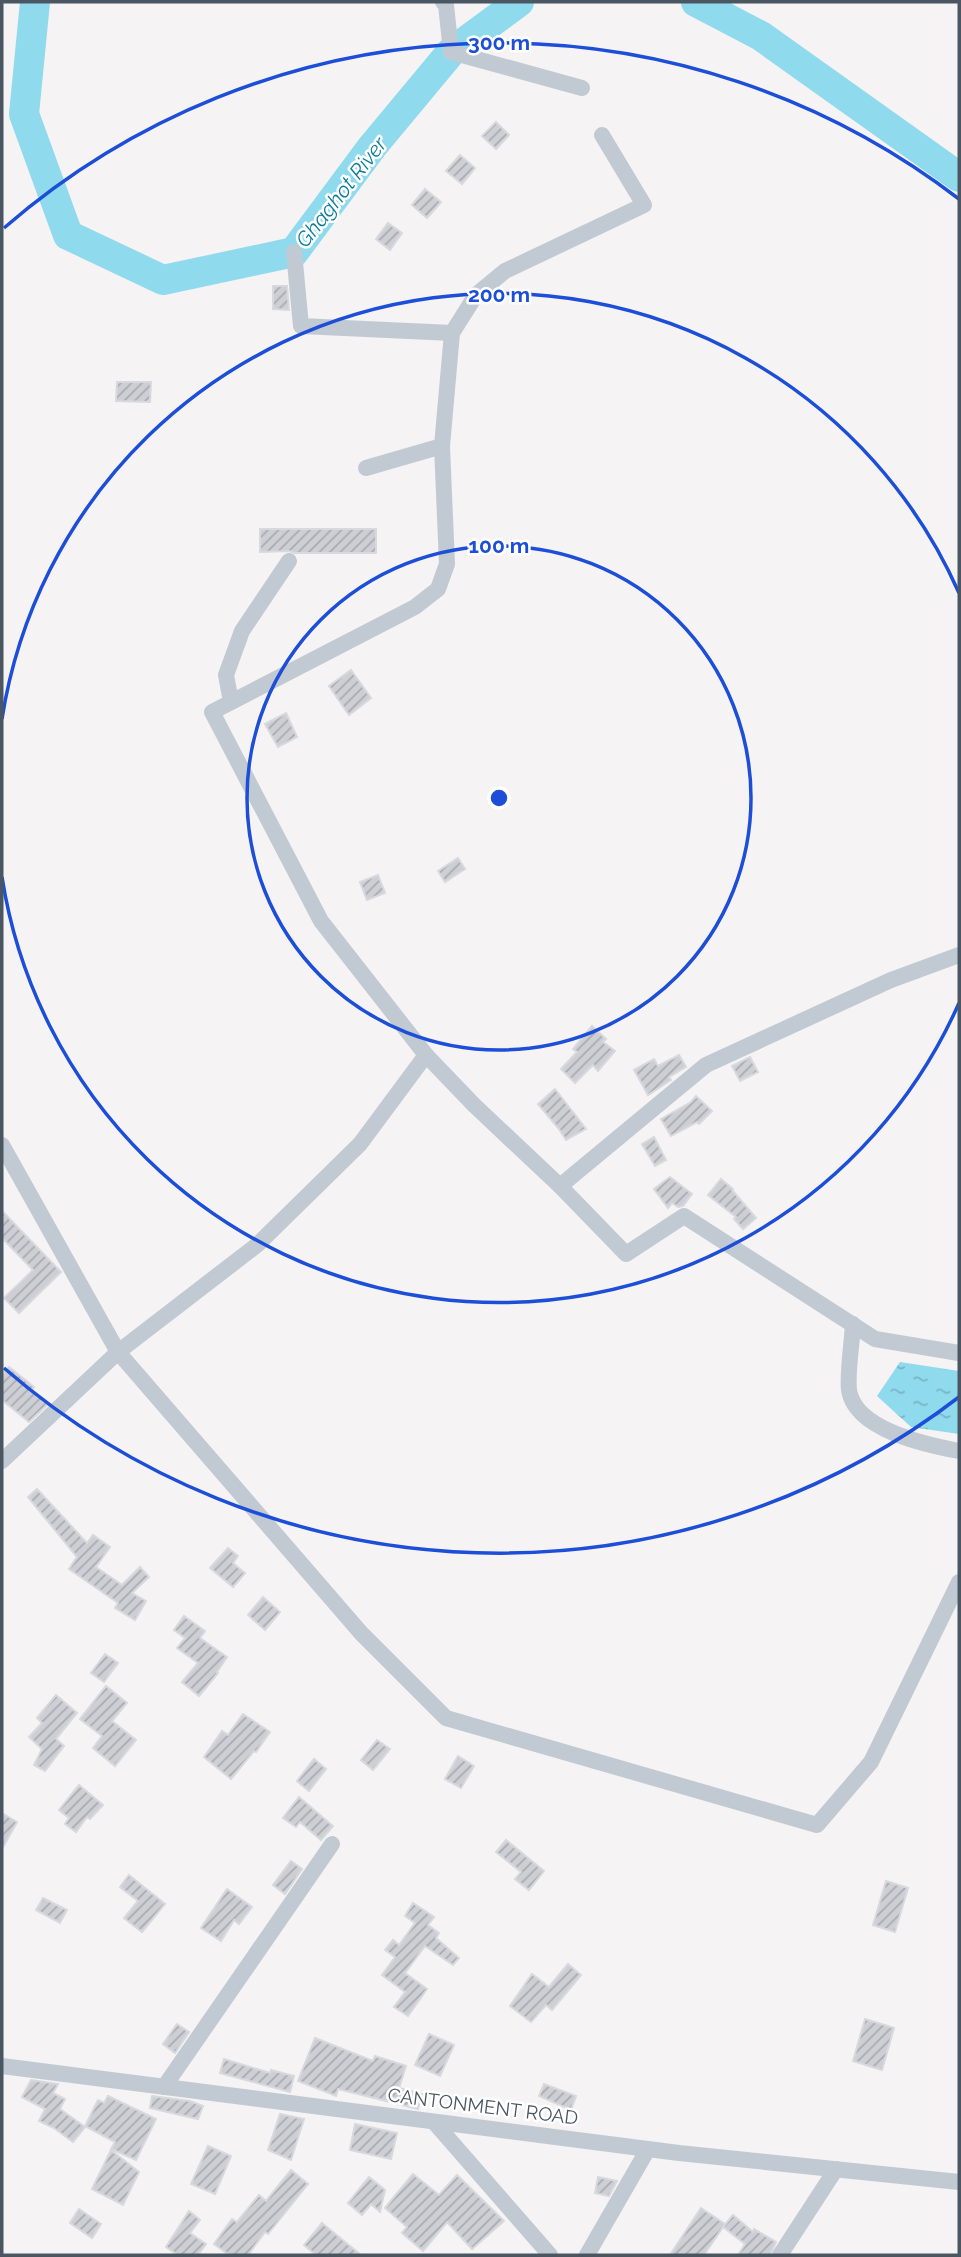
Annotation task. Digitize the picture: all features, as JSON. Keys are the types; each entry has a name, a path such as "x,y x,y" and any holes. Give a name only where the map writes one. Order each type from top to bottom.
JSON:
{"street":[{"path":"443,2 446,5 451,52 582,88"},
{"path":"602,135 644,205 505,271 476,295 452,332 442,446 447,564 438,589 415,607 212,712 321,921 426,1055 626,1254 684,1216 875,1339 959,1353"},
{"path":"294,252 301,326 452,332"},
{"path":"366,468 442,446"},
{"path":"231,702 226,674 242,631 289,561"},
{"path":"560,1186 706,1065 891,980 959,955"},
{"path":"2,1461 118,1352 257,1244 276,1226 360,1144 426,1055"},
{"path":"2,1145 118,1352 361,1633 446,1718 817,1825 871,1762 959,1582"},
{"path":"853,1324 849,1391 855,1407 881,1428 934,1446 959,1451"},
{"path":"164,2087 332,1844"},
{"name":"CANTONMENT ROAD","path":"2,2066 648,2149 959,2182"},
{"path":"434,2122 550,2255"},
{"path":"587,2255 648,2149"},
{"path":"780,2255 836,2169"}],"water":[{"path":"900,1362 959,1371 959,1434 911,1427 877,1396"}],"building":[{"path":"496,122 509,135 496,149 482,136"},
{"path":"460,155 475,168 462,184 446,171"},
{"path":"425,189 441,202 427,218 412,205"},
{"path":"388,223 402,233 390,250 376,239"},
{"path":"273,286 287,286 289,310 273,309"},
{"path":"117,382 151,382 150,402 116,401"},
{"path":"260,529 376,529 376,553 260,552"},
{"path":"351,670 371,698 349,715 329,686"},
{"path":"286,713 297,737 278,747 265,724"},
{"path":"458,858 465,869 445,882 438,871"},
{"path":"378,875 385,893 367,900 360,882"},
{"path":"592,1026 606,1039 603,1042 615,1051 598,1071 593,1065 575,1083 561,1069 577,1052 573,1049"},
{"path":"679,1055 686,1067 648,1095 634,1070 654,1059 658,1066"},
{"path":"750,1057 758,1072 740,1081 732,1066"},
{"path":"555,1089 586,1129 566,1140 538,1104"},
{"path":"696,1096 712,1111 699,1124 697,1122 671,1136 661,1119 691,1102"},
{"path":"654,1137 666,1160 655,1166 642,1144"},
{"path":"670,1177 692,1194 683,1206 678,1207 672,1203 668,1208 654,1189"},
{"path":"721,1179 733,1189 756,1218 743,1229 734,1219 736,1217 708,1195"},
{"path":"2,1211 61,1272 19,1313 4,1298 33,1270 2,1238"},
{"path":"9,1367 34,1387 32,1390 48,1404 29,1422 2,1400 2,1376"},
{"path":"37,1489 87,1543 93,1535 110,1547 96,1567 122,1585 140,1567 149,1577 132,1593 146,1601 135,1620 115,1608 118,1603 69,1569 77,1557 28,1497"},
{"path":"228,1548 238,1556 233,1563 245,1573 233,1587 210,1568"},
{"path":"263,1597 280,1612 265,1630 248,1615"},
{"path":"184,1616 205,1631 200,1638 227,1657 199,1696 182,1682 198,1663 177,1648 185,1638 174,1630"},
{"path":"105,1654 118,1663 104,1682 91,1673"},
{"path":"106,1686 127,1703 112,1721 136,1740 115,1766 93,1748 102,1736 80,1719"},
{"path":"56,1695 77,1713 56,1739 64,1746 45,1771 34,1765 42,1749 29,1737 42,1723 37,1718"},
{"path":"243,1714 270,1732 231,1779 204,1757 222,1731 228,1735"},
{"path":"377,1740 390,1749 373,1770 361,1760"},
{"path":"458,1756 474,1766 461,1788 445,1779"},
{"path":"314,1759 326,1769 309,1791 297,1781"},
{"path":"79,1785 103,1805 90,1819 87,1817 76,1832 65,1824 69,1818 59,1810"},
{"path":"299,1797 333,1826 321,1840 300,1822 296,1827 283,1818"},
{"path":"2,1813 17,1822 2,1849"},
{"path":"506,1840 544,1871 529,1890 515,1879 521,1872 496,1852"},
{"path":"291,1861 302,1869 285,1894 273,1885"},
{"path":"129,1875 165,1904 142,1932 124,1918 138,1901 120,1887"},
{"path":"886,1881 908,1888 895,1932 873,1925"},
{"path":"227,1889 252,1907 239,1924 234,1920 221,1941 201,1928"},
{"path":"43,1898 67,1910 60,1923 36,1910"},
{"path":"413,1903 434,1917 428,1925 439,1933 436,1938 459,1958 453,1965 425,1946 405,1973 427,1989 408,2016 394,2007 405,1992 382,1975 395,1957 385,1950 393,1940 399,1945 415,1923 405,1916"},
{"path":"568,1964 581,1975 552,2010 546,2005 531,2022 510,2006 532,1974 549,1987"},
{"path":"865,2019 894,2028 882,2070 853,2061"},
{"path":"177,2024 189,2032 175,2053 163,2044"},
{"path":"429,2034 454,2045 440,2076 415,2065"},
{"path":"315,2038 373,2061 375,2056 406,2066 399,2088 422,2094 418,2109 338,2089 336,2096 298,2081"},
{"path":"224,2059 270,2073 271,2070 294,2076 290,2092 220,2073"},
{"path":"31,2080 58,2084 53,2093 65,2099 60,2109 85,2127 73,2142 39,2121 45,2109 22,2097"},
{"path":"544,2084 576,2096 571,2110 539,2096"},
{"path":"108,2096 156,2119 136,2160 111,2149 115,2142 85,2126 98,2100 104,2103"},
{"path":"152,2096 190,2101 203,2106 198,2119 150,2108"},
{"path":"280,2114 304,2119 291,2160 268,2150"},
{"path":"355,2124 397,2133 391,2159 350,2150"},
{"path":"208,2146 231,2156 215,2194 191,2184"},
{"path":"111,2150 139,2172 123,2205 92,2189"},
{"path":"291,2170 308,2184 248,2255 229,2255 214,2244 232,2219 237,2222 259,2195 266,2201"},
{"path":"413,2174 439,2195 457,2175 504,2221 472,2249 447,2222 423,2251 402,2233 407,2227 385,2208"},
{"path":"369,2177 385,2190 380,2212 371,2204 362,2215 348,2203"},
{"path":"598,2177 617,2181 609,2196 595,2193"},
{"path":"701,2208 725,2224 704,2255 670,2255"},
{"path":"79,2209 101,2224 92,2238 70,2223"},
{"path":"189,2211 200,2220 190,2233 206,2244 198,2255 178,2255 166,2247"},
{"path":"733,2215 753,2232 754,2229 776,2242 770,2255 738,2255 745,2244 723,2227"},
{"path":"322,2223 361,2255 316,2255 304,2245"}],"waterway":[{"name":"Ghaghot River","path":"35,2 24,114 68,235 163,280 294,252 372,147 451,52 519,2"},
{"name":"Ghaghot River","path":"696,2 761,36 959,177"}]}
